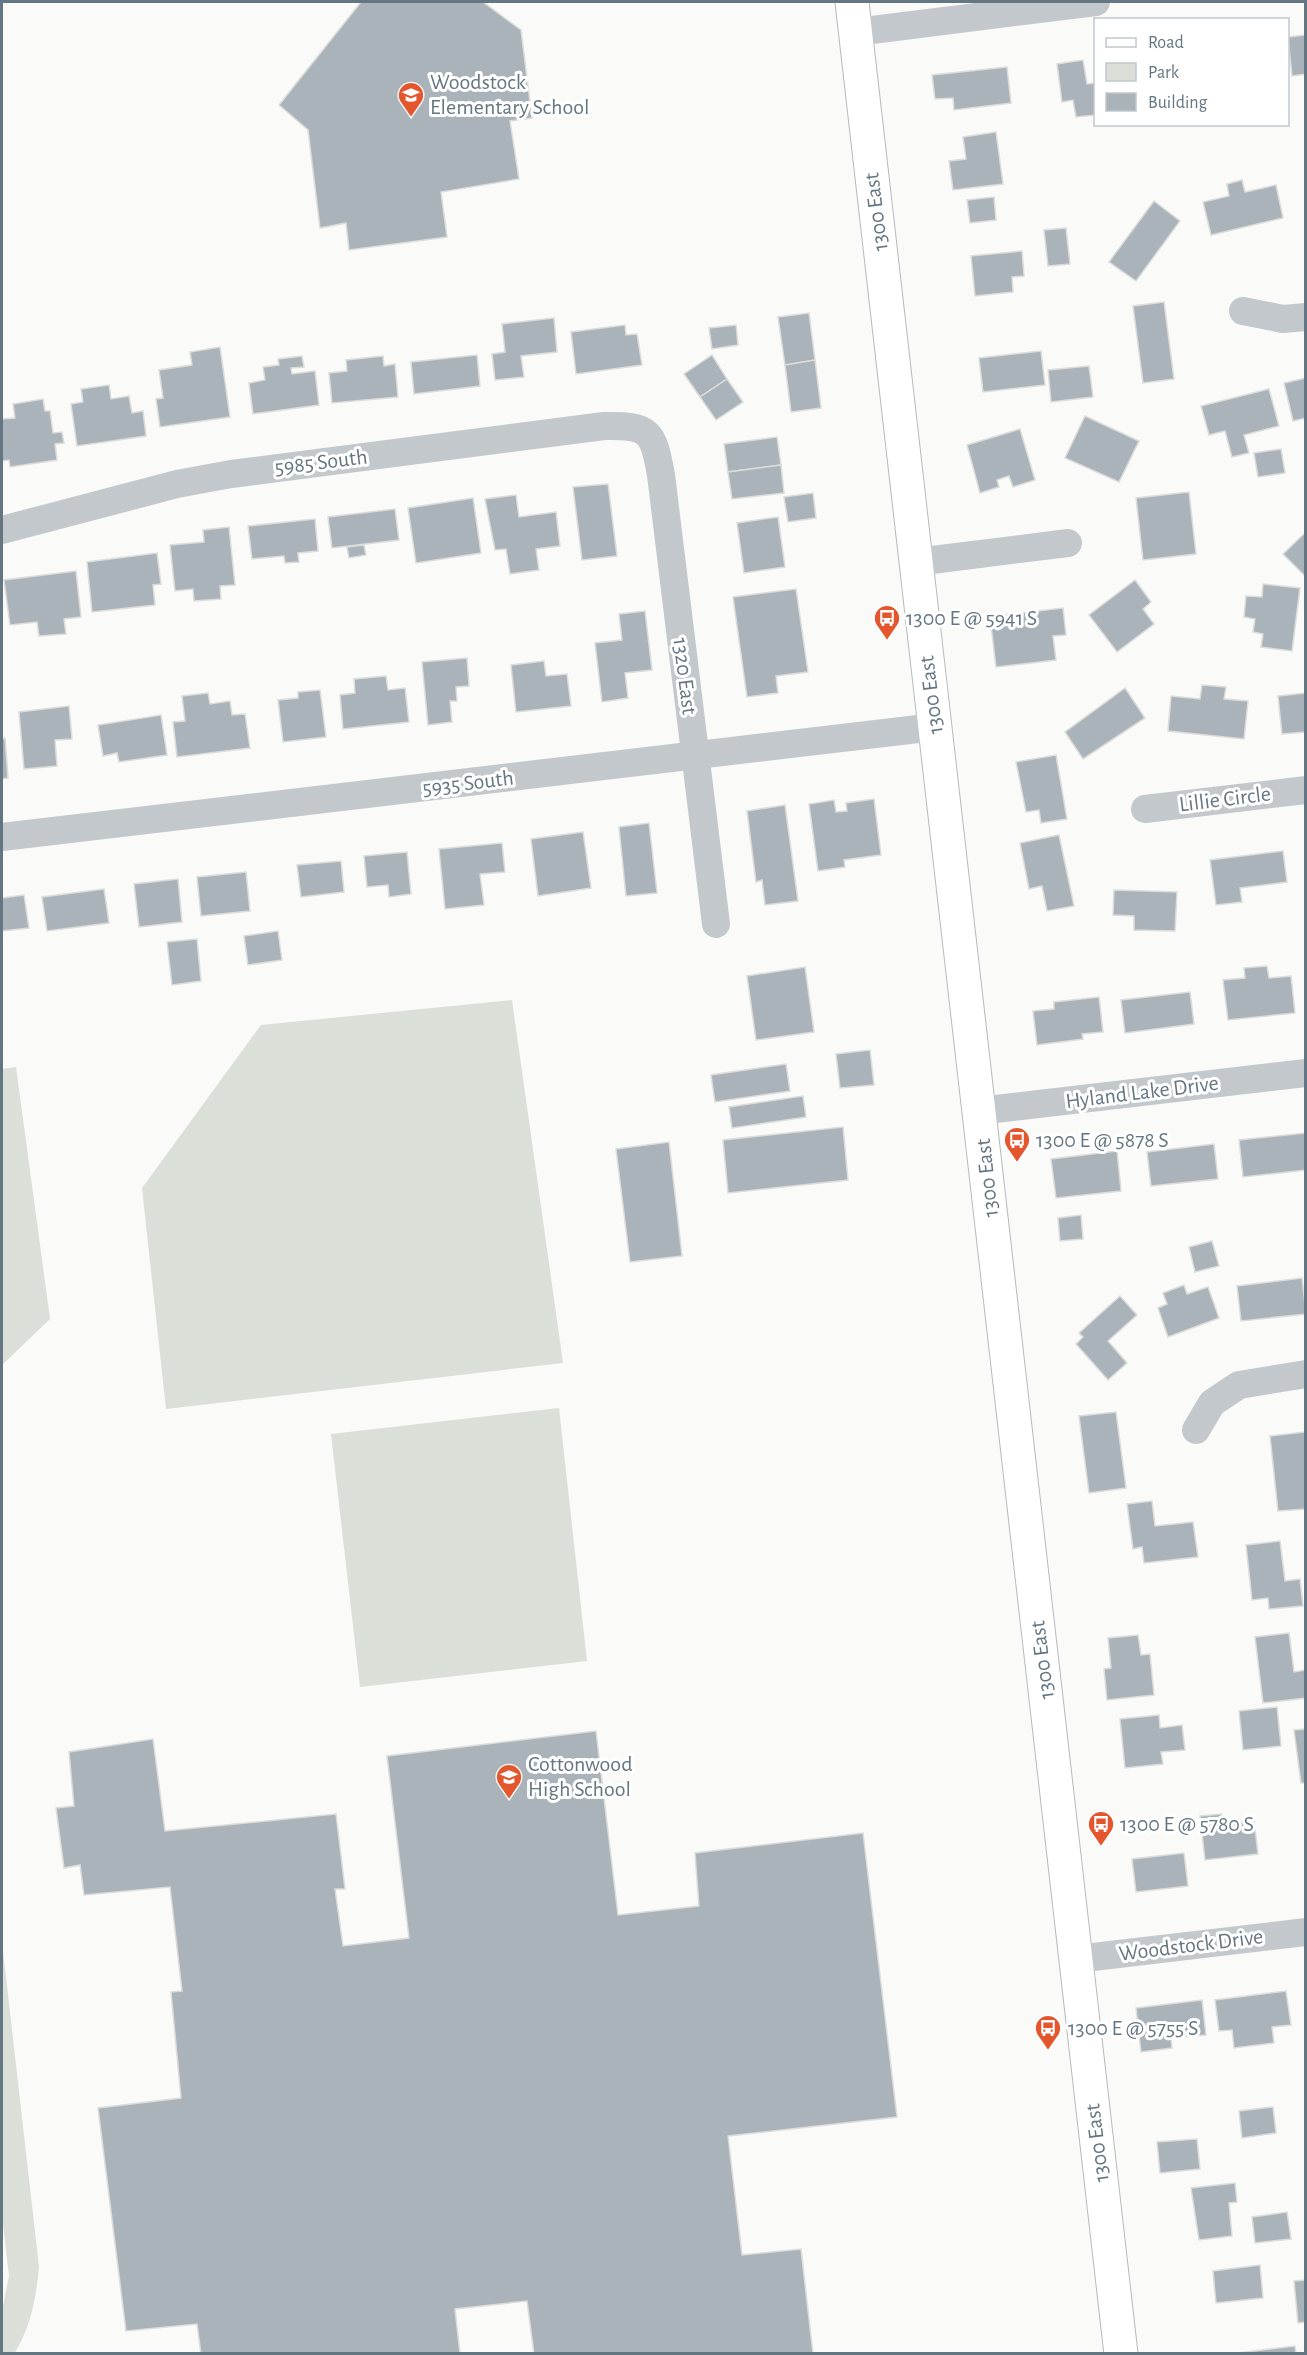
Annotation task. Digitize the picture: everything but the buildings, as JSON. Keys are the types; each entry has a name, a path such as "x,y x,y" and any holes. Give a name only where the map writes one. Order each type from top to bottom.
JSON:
{"main road":[{"name":"1300 East","path":"854,17 1121,2354"}],"street":[{"path":"854,17 1096,2"},
{"path":"1243,311 1282,319 1305,317"},
{"name":"5985 South","path":"2,530 177,484 231,474 604,426 627,425 646,431"},
{"name":"1320 East","path":"646,431 654,442 661,475 717,924"},
{"path":"916,562 1068,543"},
{"name":"5935 South","path":"2,837 935,727"},
{"name":"Lillie Circle","path":"1145,809 1305,790"},
{"name":"Hyland Lake Drive","path":"979,1111 1305,1073"},
{"path":"1196,1430 1212,1403 1239,1385 1305,1374"},
{"name":"Woodstock Drive","path":"1076,1959 1305,1932"}],"green space":[{"path":"512,1000 563,1363 166,1409 142,1188 261,1025"},
{"path":"16,1067 50,1319 2,1365 2,1069"},
{"path":"559,1408 587,1661 360,1687 331,1434"},
{"path":"2,1942 39,2267 32,2312 25,2333 14,2354 2,2353 2,2311 9,2276 2,2215"}],"place":[{"name":"Woodstock Elementary School","path":"411,118"},
{"name":"1300 E @ 5941 S","path":"887,641"},
{"name":"1300 E @ 5878 S","path":"1017,1163"},
{"name":"Cottonwood High School","path":"509,1800"},
{"name":"1300 E @ 5780 S","path":"1101,1847"},
{"name":"1300 E @ 5755 S","path":"1048,2051"}]}
